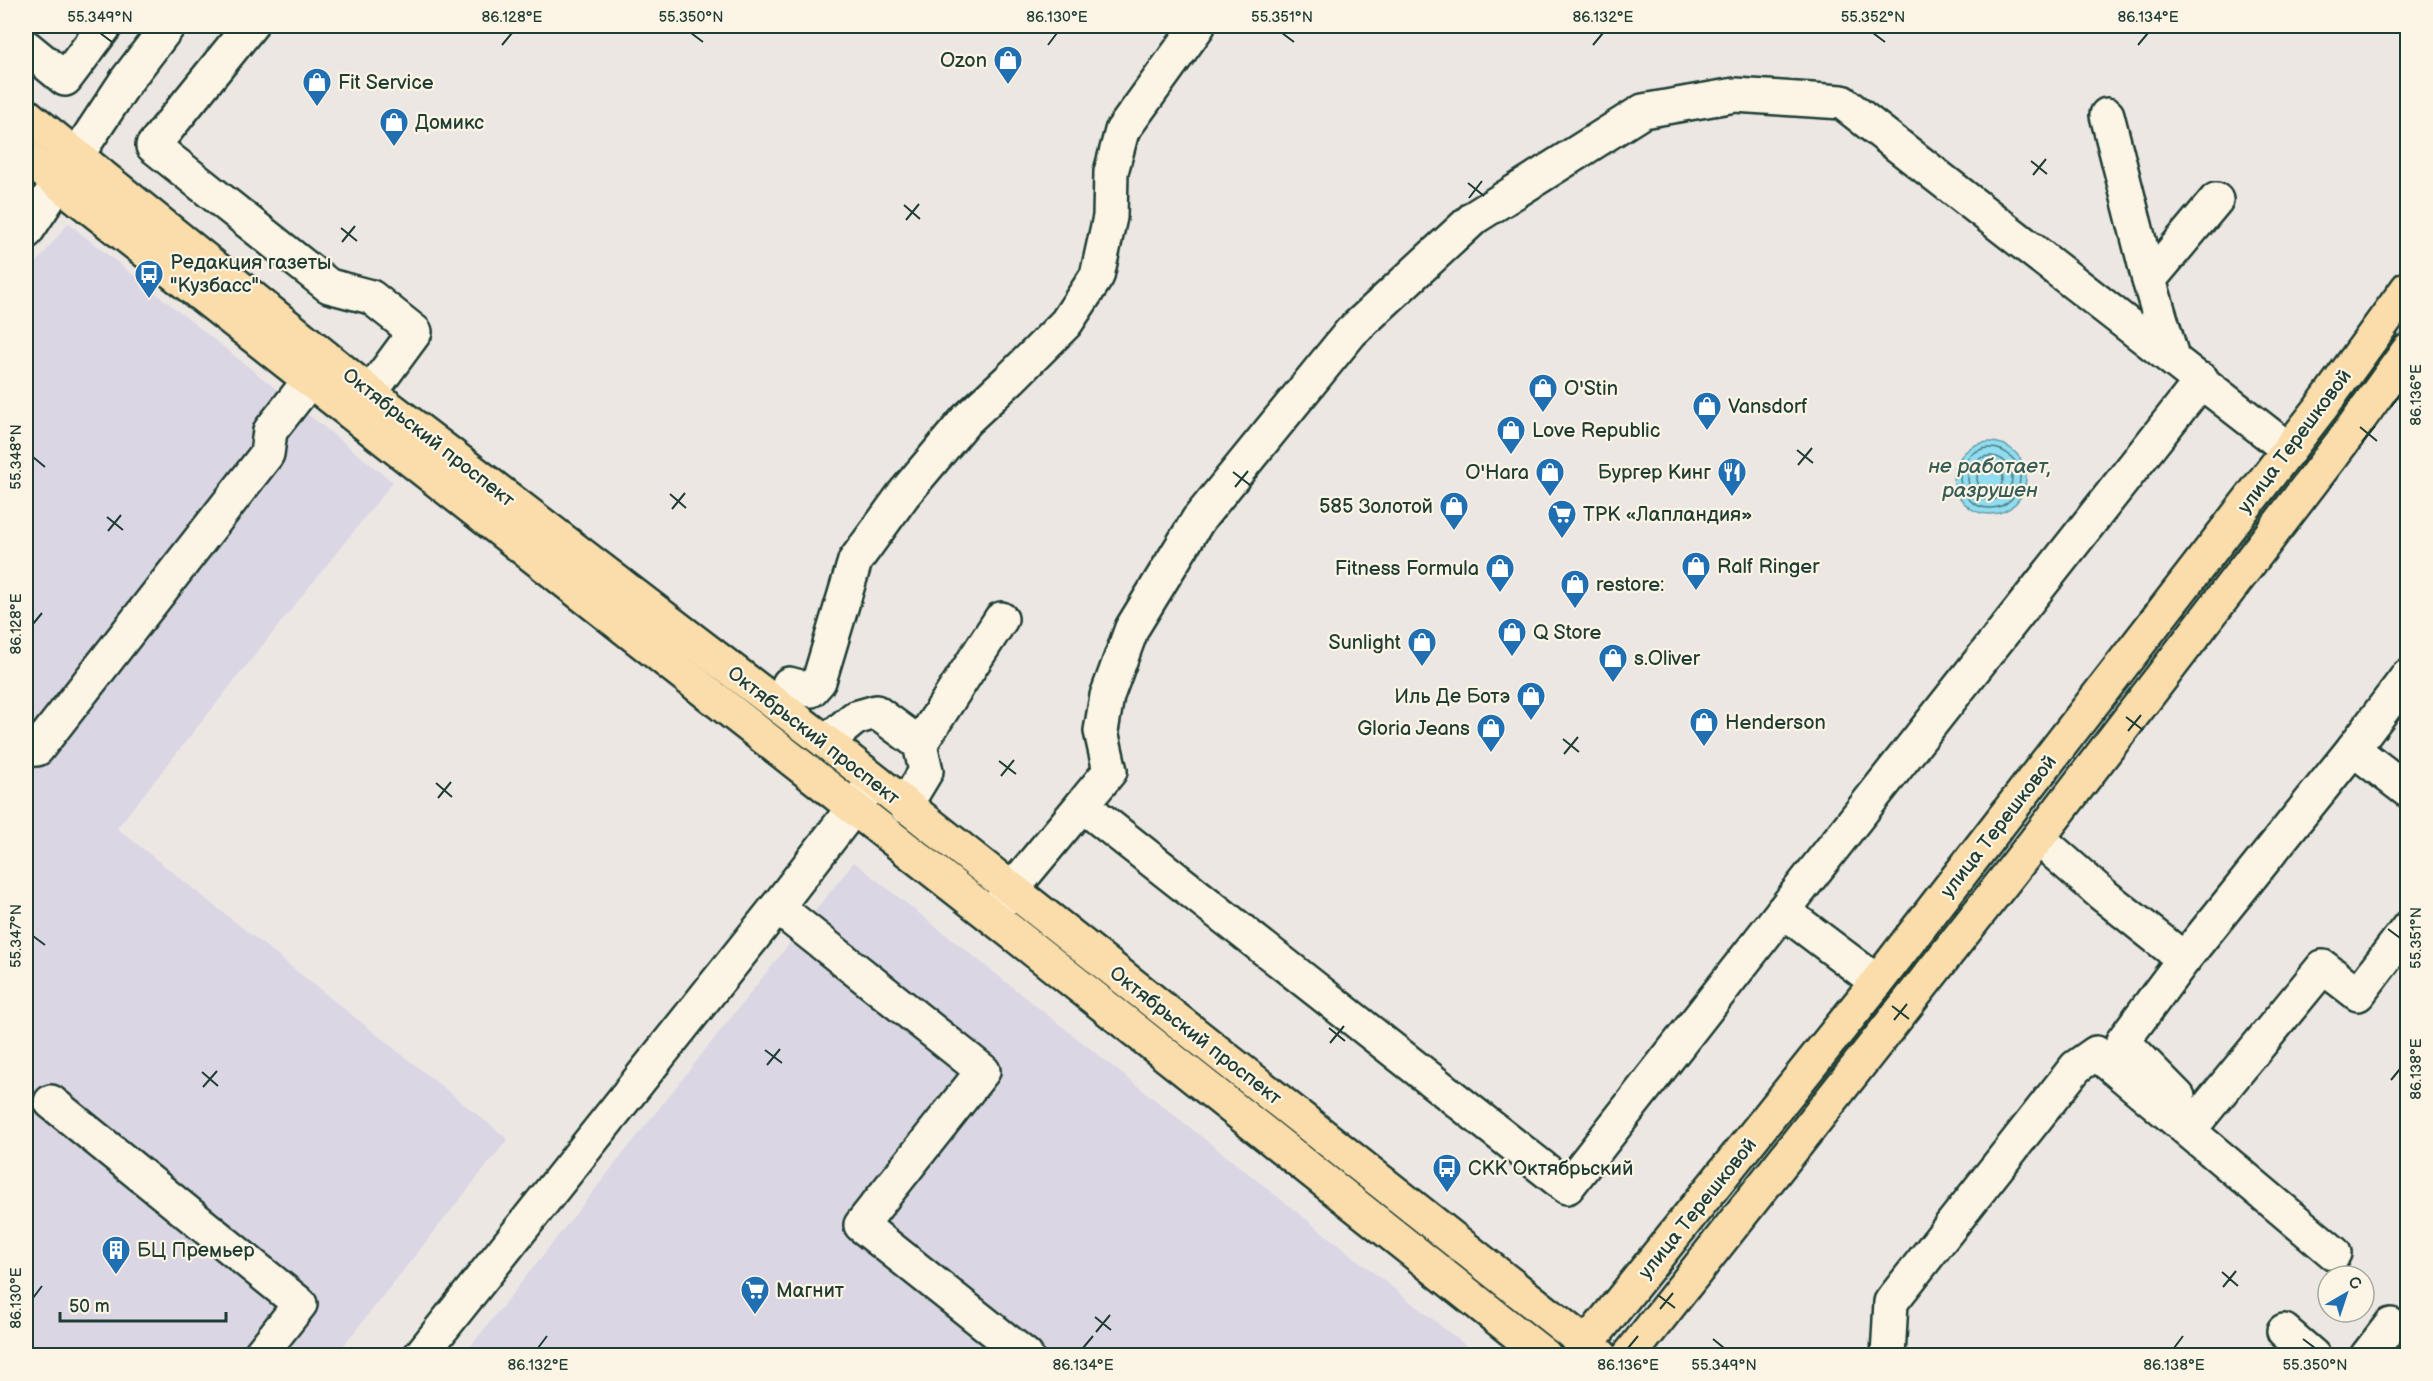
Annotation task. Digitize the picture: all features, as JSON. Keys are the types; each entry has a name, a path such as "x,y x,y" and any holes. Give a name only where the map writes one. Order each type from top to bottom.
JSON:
{"main road":[{"name":"Октябрьский проспект","path":"26,115 370,393 826,742 1588,1352"},
{"name":"Октябрьский проспект","path":"26,157 990,915 1545,1356"},
{"name":"улица Терешковой","path":"1588,1352 2289,450 2408,288"},
{"name":"улица Терешковой","path":"1629,1356 2038,838 2349,433 2408,351"}],"street":[{"path":"26,232 126,81 168,26"},
{"path":"250,26 153,146 329,286 370,297 415,332 370,393"},
{"path":"795,719 800,687 819,681 855,561 903,495 966,420 1066,323 1097,276 1110,217 1111,172 1122,131 1198,26"},
{"path":"26,47 65,79 96,37 126,81"},
{"path":"990,915 1110,771 1101,731 1107,696 1132,628 1198,520 1351,332 1475,217 1643,111 1735,95 1842,102 2289,450"},
{"path":"2107,115 2149,280 2172,357"},
{"path":"2149,280 2216,200"},
{"path":"37,749 267,454 270,431 310,380"},
{"path":"1082,805 1567,1187 2202,380"},
{"path":"920,744 1001,619"},
{"path":"2274,1182 2199,1118 2123,1041 2184,959 2353,749 2408,676"},
{"path":"826,742 855,718 876,712 920,744 926,771 905,806"},
{"path":"2353,749 2408,791"},
{"path":"420,1356 777,907 874,781"},
{"path":"2038,838 2102,894 2184,959"},
{"path":"777,907 983,1071 861,1224 1026,1356"},
{"path":"1783,911 1877,982"},
{"path":"2199,1118 2323,967 2358,994 2408,928"},
{"path":"1888,1356 1891,1302 2076,1067 2096,1053 2334,1253"},
{"path":"51,1102 300,1304 259,1356"},
{"path":"2367,1356 2391,1324"},
{"path":"2283,1331 2313,1356"}],"shaded area":[{"path":"68,223 393,482 117,828 508,1139 336,1355 26,1355 26,276"},
{"path":"854,862 1478,1355 463,1356"}],"water":[{"name":"не работает, разрушен","path":"1990,442 2004,445 2016,452 2023,464 2026,478 2023,492 2016,504 2004,511 1990,514 1976,511 1964,504 1957,492 1954,478 1957,464 1964,452 1976,445"}],"place":[{"name":"Ozon","path":"1008,86"},
{"name":"Fit Service","path":"317,108"},
{"name":"Домикс","path":"394,148"},
{"name":"Редакция газеты \"Кузбасс\"","path":"149,300"},
{"name":"O'Stin","path":"1543,414"},
{"name":"Vansdorf","path":"1707,432"},
{"name":"Love Republic","path":"1511,456"},
{"name":"O'Hara","path":"1550,498"},
{"name":"Бургер Кинг","path":"1732,498"},
{"name":"585 Золотой","path":"1454,532"},
{"name":"ТРК «Лапландия»","path":"1562,540"},
{"name":"Ralf Ringer","path":"1696,592"},
{"name":"Fitness Formula","path":"1500,594"},
{"name":"restore:","path":"1575,610"},
{"name":"Q Store","path":"1512,658"},
{"name":"Sunlight","path":"1422,668"},
{"name":"s.Oliver","path":"1613,684"},
{"name":"Иль Де Ботэ","path":"1531,722"},
{"name":"Henderson","path":"1704,748"},
{"name":"Gloria Jeans","path":"1491,754"},
{"name":"СКК Октябрьский","path":"1447,1194"},
{"name":"БЦ Премьер","path":"116,1276"},
{"name":"Магнит","path":"755,1316"}]}
